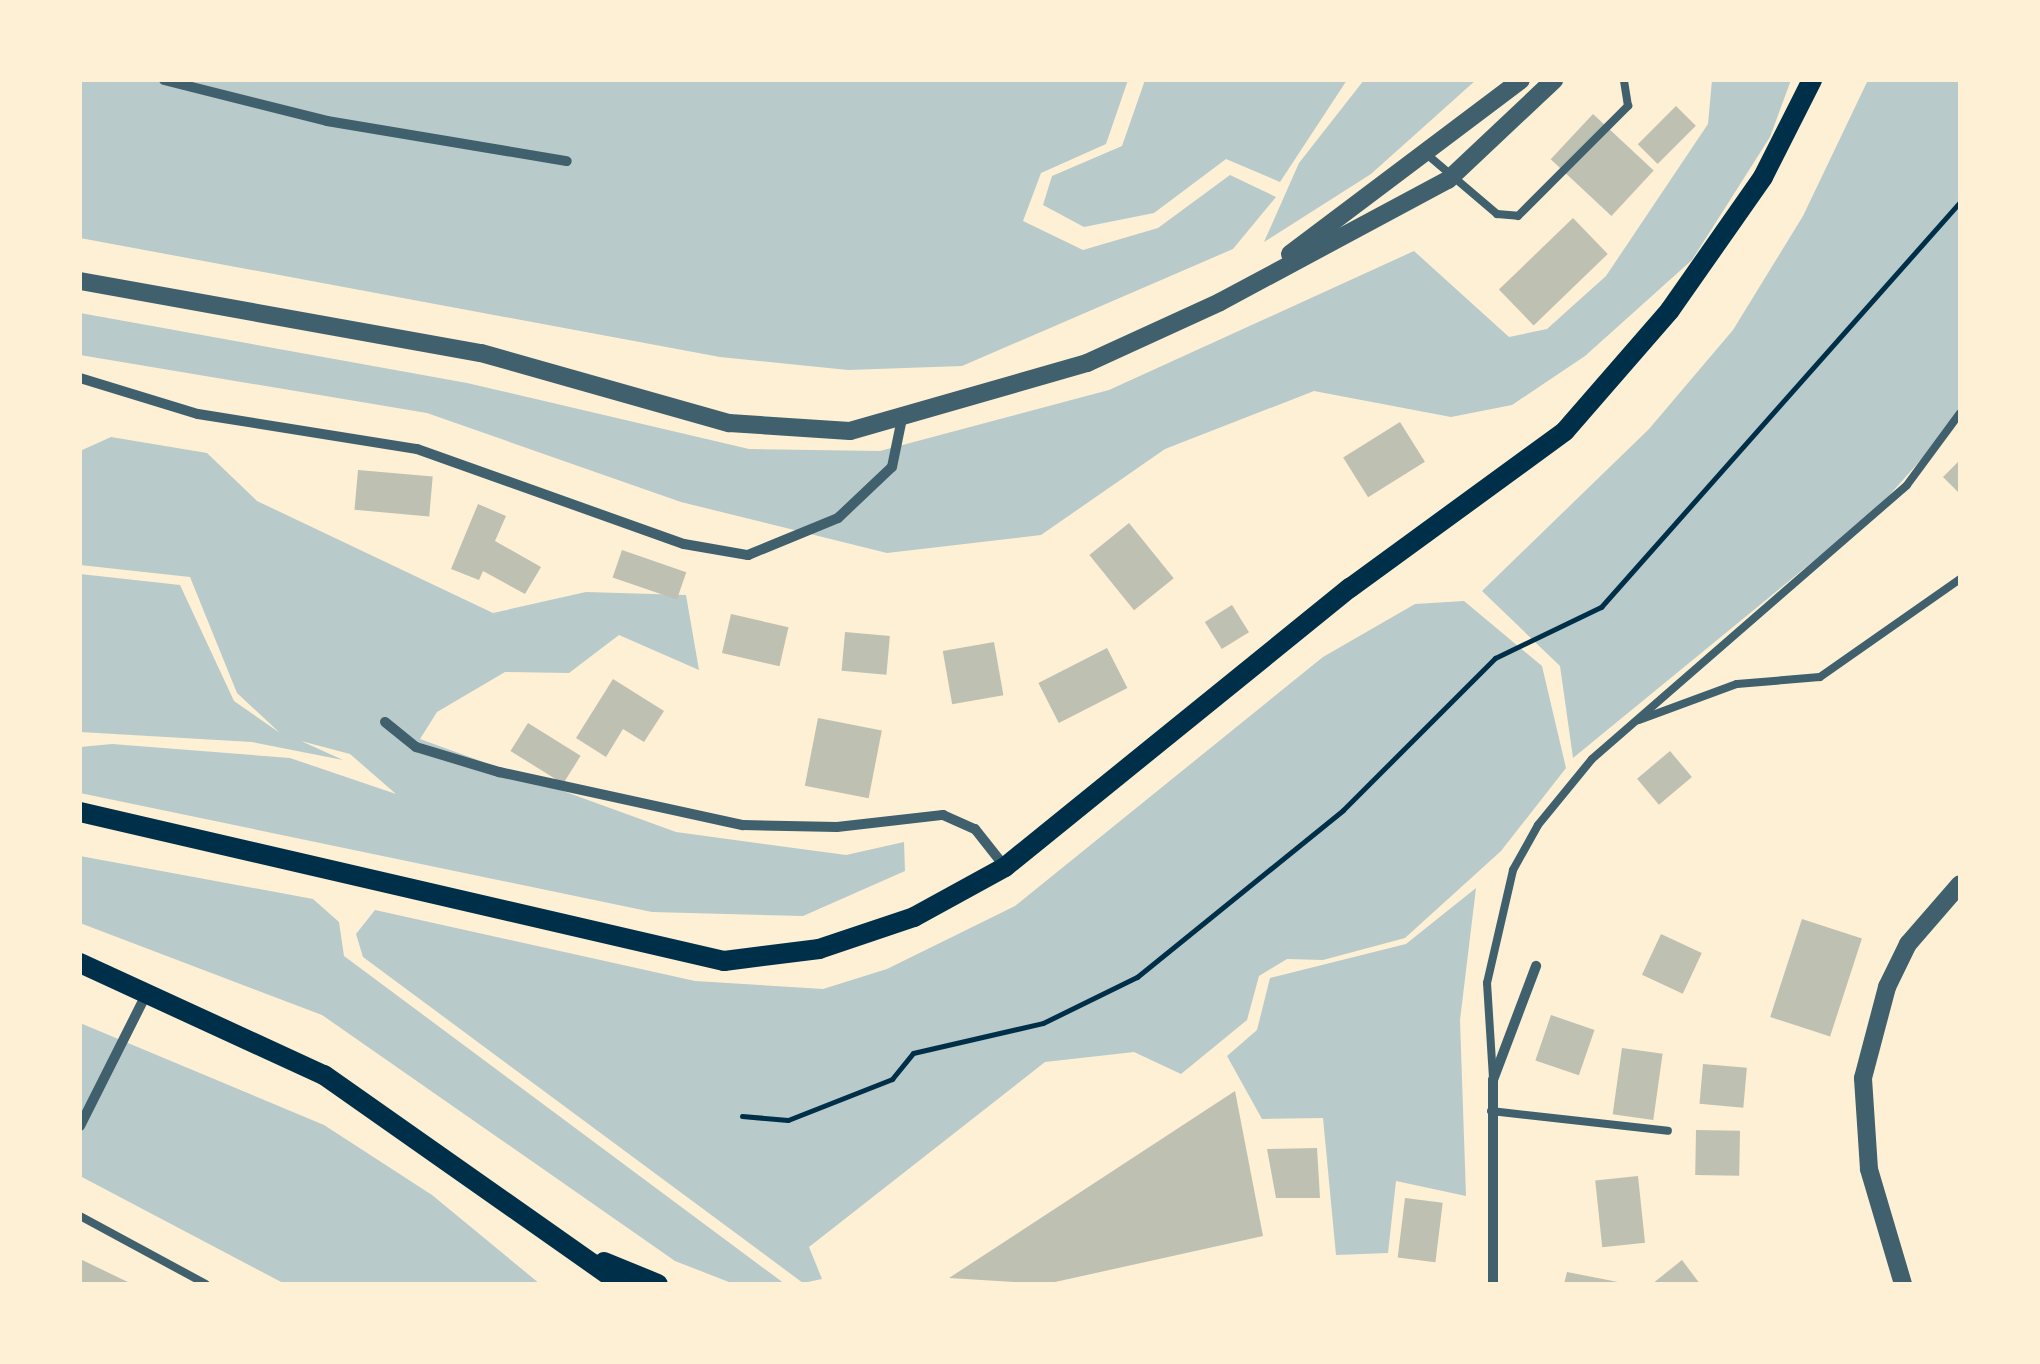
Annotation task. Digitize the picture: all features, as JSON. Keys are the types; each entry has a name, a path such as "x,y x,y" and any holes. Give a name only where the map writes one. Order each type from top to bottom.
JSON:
{"main road":[{"path":"80,812 724,961 861,938 970,892 1350,588 1565,431 1681,295 1763,177 1812,80"},
{"path":"80,962 149,990 324,1074 621,1284"},
{"path":"579,1251 658,1284"}],"street":[{"path":"164,80 293,114 567,161"},
{"path":"1220,302 1430,157 1521,80"},
{"path":"80,281 482,353 729,422 850,431 901,423 1087,364 1220,302 1448,180 1554,80"},
{"path":"80,378 198,414 417,450 684,544 748,555 838,518 892,467 901,423"},
{"path":"384,722 416,746 499,772 742,824 837,827 943,815 974,829 1006,866"},
{"path":"1903,1284 1869,1169 1863,1078 1901,958 1960,884"},
{"path":"1494,1284 1493,1080 1536,966"},
{"path":"80,1126 149,990"}],"lane":[{"path":"1430,157 1448,180 1497,214 1518,216 1628,106 1624,80"},
{"path":"1493,1080 1487,983 1513,870 1592,759 1907,486 1960,412"},
{"path":"1635,722 1737,684 1820,677 1960,579"},
{"path":"1491,1111 1668,1131"},
{"path":"80,1216 206,1284"}],"path":[{"path":"742,1116 788,1120 892,1079 912,1053 1043,1022 1137,978 1342,810 1495,658 1601,608 1960,202"}],"shaded area":[{"path":"80,80 1128,80 1106,144 1041,173 1023,221 1083,250 1158,228 1230,175 1276,197 1233,249 962,366 848,370 720,357 80,238"},
{"path":"1145,80 1347,80 1280,182 1226,159 1154,213 1084,227 1043,205 1052,176 1122,146"},
{"path":"1364,80 1476,80 1371,174 1264,242 1299,163"},
{"path":"1712,80 1791,80 1770,137 1692,260 1585,356 1512,405 1451,417 1314,391 1165,449 1041,535 887,553 681,502 427,413 80,355 80,313 467,383 749,449 880,451 1109,390 1414,251 1509,337 1547,329 1606,276 1708,124"},
{"path":"1868,80 1960,80 1960,416 1877,509 1573,758 1560,666 1482,591 1649,429 1733,330 1803,216"},
{"path":"111,437 207,453 257,501 493,613 586,592 686,595 699,670 619,635 569,673 505,672 437,712 420,739 676,832 846,855 904,842 905,871 803,916 652,912 80,793 80,747 112,744 290,758 396,794 350,754 301,741 343,760 252,742 80,732 80,574 180,585 234,701 280,733 237,693 190,577 80,565 80,451"},
{"path":"1464,601 1542,666 1566,768 1501,851 1405,938 1323,960 1287,959 1259,976 1247,1020 1181,1074 1134,1052 1045,1062 809,1247 822,1279 803,1283 363,957 356,934 375,910 695,981 823,989 887,969 1015,906 1323,657 1415,604"},
{"path":"80,856 313,899 339,922 344,956 785,1284 734,1284 675,1261 322,1015 80,923"},
{"path":"1476,888 1460,1020 1466,1196 1396,1181 1388,1253 1336,1255 1323,1118 1262,1119 1227,1056 1257,1030 1270,978 1406,944"},
{"path":"80,1023 324,1125 432,1195 540,1284 285,1284 80,1176"}],"building":[{"path":"1676,106 1696,126 1658,164 1638,144"},
{"path":"1593,114 1654,171 1611,216 1551,159"},
{"path":"1573,218 1608,254 1534,326 1499,290"},
{"path":"1400,422 1425,462 1368,497 1343,458"},
{"path":"1960,460 1960,494 1943,477"},
{"path":"358,470 433,477 429,516 355,510"},
{"path":"478,504 506,516 495,541 541,567 525,594 483,571 479,580 451,569"},
{"path":"1129,523 1174,578 1134,610 1089,555"},
{"path":"622,550 686,572 677,600 613,577"},
{"path":"1232,605 1249,632 1222,649 1205,622"},
{"path":"731,614 788,627 779,666 722,653"},
{"path":"845,632 890,636 886,675 842,671"},
{"path":"994,642 1003,695 952,704 943,651"},
{"path":"1107,648 1127,688 1059,723 1038,683"},
{"path":"613,679 664,711 644,742 623,729 606,757 576,738"},
{"path":"818,718 882,730 869,798 805,786"},
{"path":"528,723 581,756 563,784 511,751"},
{"path":"1670,751 1692,777 1659,805 1637,779"},
{"path":"1802,919 1862,938 1830,1036 1770,1017"},
{"path":"1661,934 1702,953 1683,994 1642,975"},
{"path":"1551,1015 1594,1030 1579,1075 1535,1060"},
{"path":"1622,1048 1663,1054 1653,1120 1613,1114"},
{"path":"1703,1064 1747,1068 1743,1108 1700,1104"},
{"path":"1235,1091 1263,1236 1046,1284 949,1278"},
{"path":"1696,1130 1740,1131 1739,1176 1695,1175"},
{"path":"1317,1148 1320,1198 1276,1198 1267,1149"},
{"path":"1638,1176 1645,1243 1602,1247 1595,1180"},
{"path":"1405,1198 1443,1203 1435,1262 1398,1258"},
{"path":"80,1259 132,1284 80,1284"},
{"path":"1682,1260 1700,1284 1652,1284"},
{"path":"1567,1272 1618,1282 1618,1284 1564,1284"}]}
